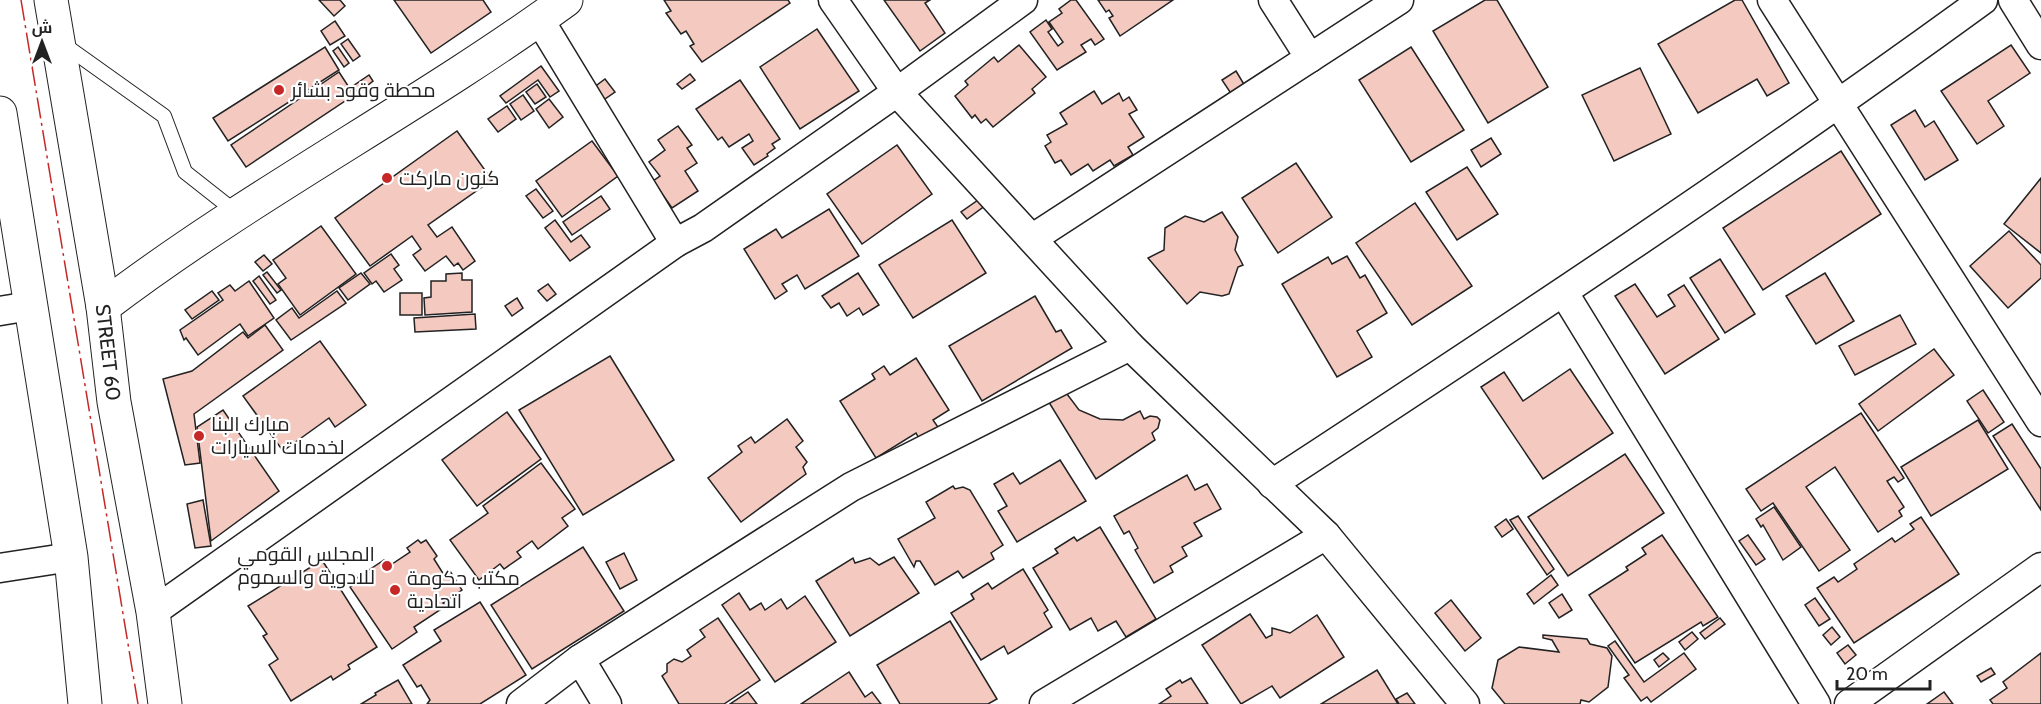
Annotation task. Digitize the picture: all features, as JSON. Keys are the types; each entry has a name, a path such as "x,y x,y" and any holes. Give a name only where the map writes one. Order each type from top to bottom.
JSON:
{"main road":[{"name":"STREET 60","path":"51,0 103,307 114,402 153,612 165,704"},
{"path":"103,307 148,273 237,213 539,20 566,0"},
{"path":"0,113 15,309 70,557 85,704"}],"street":[{"path":"833,0 897,92 1130,346 1326,535 1465,704"},
{"path":"153,612 675,243 702,228 897,92 1023,0"},
{"path":"1273,0 1310,58"},
{"path":"1033,238 1399,0"},
{"path":"1772,0 2041,422"},
{"path":"1272,484 1564,293 1839,105 1983,0"},
{"path":"2013,0 2041,42"},
{"path":"539,20 675,243"},
{"path":"1564,293 1816,704"},
{"path":"521,704 580,659 851,486 1130,346"},
{"path":"1044,704 1326,535"},
{"path":"0,568 70,557"},
{"path":"1849,704 2041,567"},
{"path":"580,659 607,704"}],"lane":[{"path":"57,41 164,116 186,172 237,213"}],"building":[{"path":"319,0 340,0 345,6 334,16"},
{"path":"394,0 483,0 491,12 431,53"},
{"path":"664,0 788,0 790,3 702,62 690,46 694,44 686,31 681,34 666,13 671,11"},
{"path":"884,0 930,0 925,3 945,33 920,51"},
{"path":"1071,0 1076,0 1104,39 1095,45 1091,39 1081,45 1086,52 1057,70 1030,32 1046,20 1052,29 1048,32 1058,46 1063,42 1049,22 1062,13 1059,9"},
{"path":"1098,0 1173,0 1120,36 1109,18 1113,16 1109,10 1106,12"},
{"path":"1485,0 1497,0 1548,87 1488,123 1433,31"},
{"path":"1735,0 1742,0 1789,83 1767,96 1757,79 1698,113 1658,44"},
{"path":"335,21 345,36 330,45 321,31"},
{"path":"817,29 859,91 800,129 760,67"},
{"path":"348,39 360,56 353,61 341,44"},
{"path":"1019,45 1046,77 1032,89 1035,93 993,127 986,119 981,123 975,115 972,118 955,96 968,85 965,81 994,57 998,62"},
{"path":"2011,45 2030,73 1988,101 2004,126 1977,144 1941,91"},
{"path":"325,47 339,70 228,141 213,118"},
{"path":"338,47 349,63 344,67 333,51"},
{"path":"1411,47 1464,130 1411,162 1359,80"},
{"path":"541,66 559,91 550,97 538,80 506,103 500,96"},
{"path":"1640,68 1671,134 1614,161 1582,95"},
{"path":"1236,71 1245,86 1232,95 1222,80"},
{"path":"339,72 354,95 246,167 231,145"},
{"path":"690,74 695,80 682,89 677,84"},
{"path":"369,75 373,81 358,93 353,86"},
{"path":"605,79 615,92 602,101 593,88"},
{"path":"740,80 780,139 772,144 775,148 767,154 768,156 754,165 742,148 753,141 749,134 729,147 722,137 718,140 696,109"},
{"path":"537,84 546,97 535,104 526,92"},
{"path":"1094,91 1102,104 1119,93 1123,101 1129,97 1137,110 1129,114 1144,137 1128,147 1133,155 1114,166 1110,160 1093,171 1088,164 1071,175 1061,160 1055,163 1045,146 1051,142 1047,135 1067,124 1060,113"},
{"path":"523,95 534,111 521,120 510,104"},
{"path":"549,99 563,117 549,128 536,109"},
{"path":"507,106 516,119 498,132 488,119"},
{"path":"1915,110 1925,127 1934,121 1958,160 1925,180 1891,125"},
{"path":"678,126 692,145 687,148 697,163 685,171 698,191 672,208 653,181 660,176 649,162 665,150 658,140"},
{"path":"457,131 492,180 428,225 437,237 452,227 475,261 463,270 458,263 454,266 446,256 425,271 413,255 421,249 412,236 370,266 335,218"},
{"path":"1491,138 1501,154 1481,167 1471,150"},
{"path":"592,141 618,176 562,217 536,181"},
{"path":"897,145 932,194 862,244 827,194"},
{"path":"1841,151 1881,214 1763,290 1723,228"},
{"path":"1296,163 1332,217 1278,253 1242,198"},
{"path":"1467,167 1498,214 1457,240 1426,192"},
{"path":"2041,178 2041,253 2004,224"},
{"path":"536,189 553,211 543,218 526,196"},
{"path":"601,196 610,209 572,235 563,222"},
{"path":"981,198 986,205 967,219 961,212"},
{"path":"1415,203 1472,286 1412,325 1356,243"},
{"path":"829,209 859,256 805,289 797,275 782,284 787,291 775,299 744,249 776,229 782,238"},
{"path":"1222,212 1238,237 1235,250 1243,265 1238,267 1229,294 1222,296 1200,292 1187,304 1148,258 1164,250 1165,228 1185,216 1204,222"},
{"path":"555,220 571,242 581,235 590,247 570,261 545,228"},
{"path":"952,220 986,273 913,318 879,265"},
{"path":"321,226 356,274 300,315 278,284 286,278 273,260"},
{"path":"2009,231 2041,265 2041,278 2008,308 1970,266"},
{"path":"391,254 399,265 394,269 402,280 384,292 376,281 372,284 364,273"},
{"path":"264,255 272,264 263,271 255,262"},
{"path":"1347,256 1360,278 1365,275 1387,313 1357,331 1372,357 1337,377 1282,284 1328,257 1332,264"},
{"path":"1720,259 1755,314 1725,333 1690,278"},
{"path":"267,272 281,290 277,293 263,275"},
{"path":"361,273 370,284 348,300 339,288"},
{"path":"462,273 462,280 472,280 472,312 425,315 424,298 431,297 431,281 446,281 446,274"},
{"path":"858,273 879,305 863,315 859,308 847,316 839,303 831,308 822,296"},
{"path":"1825,273 1854,321 1816,344 1786,296"},
{"path":"259,276 276,300 270,304 253,281"},
{"path":"249,281 274,318 248,336 240,324 198,355 186,338 184,340 180,330 223,300 218,293 230,285 235,291"},
{"path":"548,284 556,294 547,301 538,291"},
{"path":"1635,284 1657,317 1675,306 1668,295 1684,285 1719,339 1665,374 1615,296"},
{"path":"212,291 219,300 192,319 185,310"},
{"path":"337,291 346,303 291,340 276,320 292,308 299,318"},
{"path":"400,293 422,293 422,315 400,315"},
{"path":"1035,296 1056,332 1061,330 1072,348 982,401 949,346"},
{"path":"517,298 523,308 512,316 505,306"},
{"path":"475,314 476,329 415,332 414,318"},
{"path":"1900,315 1916,344 1855,375 1839,346"},
{"path":"265,325 283,350 194,414 200,463 185,465 163,379 192,371 243,332 248,338"},
{"path":"320,341 366,405 335,427 329,418 283,451 243,396"},
{"path":"1934,349 1954,375 1878,431 1859,404"},
{"path":"610,356 674,460 583,515 519,410"},
{"path":"916,358 949,410 933,420 940,430 921,442 916,433 876,458 840,401 875,379 872,374 884,366 890,375"},
{"path":"1570,369 1613,433 1543,479 1481,387 1504,372 1523,401"},
{"path":"1064,390 1079,410 1100,419 1123,420 1140,411 1144,419 1150,416 1157,417 1160,420 1158,428 1152,433 1155,440 1096,479 1050,404 1050,396"},
{"path":"1983,390 2004,422 1988,433 1967,401"},
{"path":"223,410 279,491 211,541 197,427"},
{"path":"507,412 541,459 477,506 442,460"},
{"path":"1861,413 1904,478 1898,482 1894,477 1887,481 1904,507 1899,511 1902,516 1878,532 1835,467 1806,487 1850,550 1819,571 1773,503 1761,511 1746,489"},
{"path":"787,419 803,441 796,447 807,462 803,467 806,474 741,522 708,478 742,452 738,446 751,437 755,443"},
{"path":"1978,420 2008,469 1931,516 1901,467"},
{"path":"2012,424 2041,469 2041,510 1993,436"},
{"path":"1625,454 1664,513 1568,576 1528,517"},
{"path":"1060,460 1086,501 1017,542 998,511 1007,506 994,484 1013,473 1020,484"},
{"path":"541,463 575,509 562,518 568,526 538,549 532,541 517,552 521,557 504,569 500,564 479,580 450,540 488,513 483,506"},
{"path":"1187,475 1195,490 1207,484 1221,509 1194,523 1202,536 1182,547 1187,556 1170,566 1173,572 1154,583 1135,550 1138,548 1129,531 1124,534 1114,516"},
{"path":"953,486 955,489 963,487 970,490 1003,545 991,553 994,559 963,578 958,571 935,585 920,561 916,561 914,567 898,539 935,518 926,502"},
{"path":"203,500 211,546 195,548 187,504"},
{"path":"1774,507 1801,547 1783,560 1763,525 1761,527 1756,519"},
{"path":"1518,516 1554,569 1547,575 1510,520"},
{"path":"1921,517 1959,574 1854,643 1817,588 1834,577 1838,582 1857,569 1854,564 1892,538 1895,542 1914,529 1910,524"},
{"path":"1506,519 1513,529 1502,537 1495,527"},
{"path":"1100,527 1156,619 1126,637 1116,621 1098,631 1091,618 1070,630 1033,568 1058,553 1055,549 1074,537 1077,541"},
{"path":"1662,535 1718,617 1703,626 1701,622 1635,663 1589,595 1628,570 1626,567 1646,554 1642,548"},
{"path":"1748,535 1765,559 1756,565 1739,541"},
{"path":"418,540 421,543 426,540 437,556 434,559 444,575 450,571 462,590 443,603 446,606 414,627 417,632 392,649 350,587 353,585 351,582 384,560 389,566 410,552 407,548"},
{"path":"583,547 624,611 532,669 491,605"},
{"path":"624,553 637,580 620,589 606,562"},
{"path":"894,557 919,593 850,636 816,581 853,558 855,563 870,558 879,565"},
{"path":"322,560 377,647 348,665 350,669 333,680 331,676 291,701 269,665 278,659 263,636 267,634 248,606"},
{"path":"1023,569 1048,610 1044,613 1052,627 1008,654 1004,646 981,660 951,613 974,599 971,594 988,583 992,589"},
{"path":"1551,575 1558,585 1534,604 1527,594"},
{"path":"739,593 750,610 761,603 765,610 781,599 787,609 805,596 836,642 775,682 722,605"},
{"path":"1562,594 1572,610 1559,618 1549,603"},
{"path":"1815,598 1830,619 1819,626 1805,605"},
{"path":"1451,600 1481,638 1465,651 1435,613"},
{"path":"480,602 526,675 480,704 427,704 430,700 421,685 417,687 403,665 441,641 434,630"},
{"path":"1250,614 1266,638 1272,635 1272,628 1290,633 1317,615 1344,657 1280,698 1272,686 1241,704 1202,645"},
{"path":"718,618 760,680 724,704 679,704 662,676 667,672 667,664 674,659 682,662 691,656 687,650 705,637 700,630"},
{"path":"1720,618 1725,624 1705,639 1700,633"},
{"path":"950,621 997,699 988,704 900,704 877,665"},
{"path":"1832,627 1840,637 1831,645 1823,635"},
{"path":"1692,632 1698,639 1685,650 1679,642"},
{"path":"1543,635 1587,639 1590,644 1607,648 1612,656 1608,687 1589,702 1581,700 1580,704 1505,704 1492,688 1498,660 1519,647 1559,652 1552,640 1543,638"},
{"path":"1615,641 1644,682 1684,653 1696,669 1651,702 1647,697 1641,701 1624,678 1629,675 1608,646"},
{"path":"1848,645 1856,655 1845,664 1837,653"},
{"path":"1663,653 1669,659 1659,667 1654,660"},
{"path":"2041,653 2041,704 1993,704 1990,700 2007,688 2003,682"},
{"path":"1991,668 1995,674 1981,682 1977,676"},
{"path":"1377,670 1398,704 1321,704"},
{"path":"849,672 865,697 872,692 881,704 801,704"},
{"path":"1191,678 1208,704 1159,704 1171,696 1166,689 1180,680 1182,683"},
{"path":"398,680 412,704 361,704 376,695 375,693"},
{"path":"748,692 757,704 730,704"},
{"path":"1944,692 1953,704 1927,704"},
{"path":"1407,693 1415,704 1399,704 1396,699"}],"power":[{"path":"21,0 138,704"}],"place":[{"name":"محطة وقود بشائر","path":"279,90"},
{"name":"كنون ماركت","path":"387,178"},
{"name":"مبارك البنا لخدمات السيارات","path":"199,436"},
{"name":"المجلس القومي للادوية والسموم","path":"387,566"},
{"name":"مكتب حكومة اتحادية","path":"395,590"}]}
